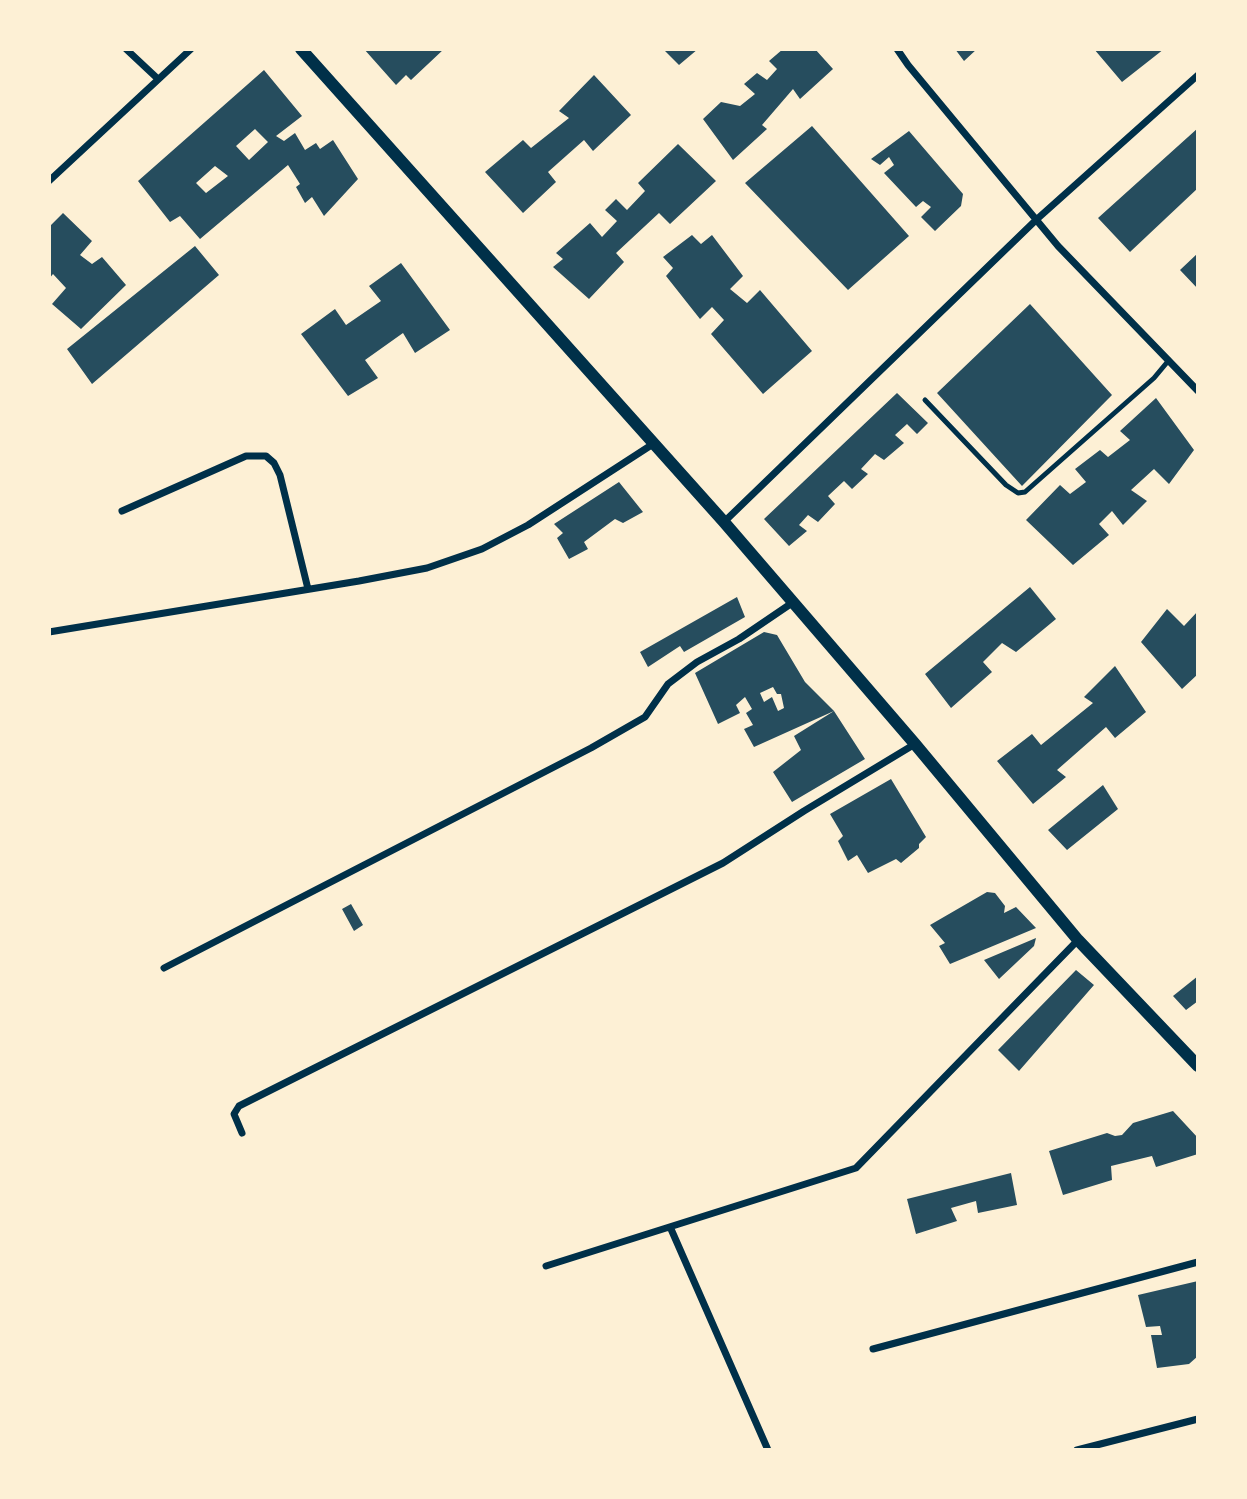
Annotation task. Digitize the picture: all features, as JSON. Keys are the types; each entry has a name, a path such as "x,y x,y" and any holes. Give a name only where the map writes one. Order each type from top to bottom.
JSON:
{"street":[{"path":"127,49 158,79"},
{"path":"49,181 191,49"},
{"path":"301,49 724,522 915,744 1078,940 1198,1066"},
{"path":"897,49 1058,246 1198,391"},
{"path":"724,522 1037,220 1198,75"},
{"path":"49,632 427,568 482,549 528,525 653,444"},
{"path":"122,511 246,456 266,456 274,463 280,475 308,589"},
{"path":"164,968 645,717 668,684 687,669 739,639 792,603"},
{"path":"242,1133 234,1114 239,1106 723,863 915,744"},
{"path":"546,1266 671,1229 856,1168 1078,940"},
{"path":"671,1229 768,1450"},
{"path":"873,1349 1198,1262"},
{"path":"1077,1450 1198,1419"}],"lane":[{"path":"925,400 1006,485 1013,491 1025,492 1143,387 1169,360"}],"building":[{"path":"364,49 444,49 411,80 406,75 396,85"},
{"path":"663,49 698,49 679,65"},
{"path":"783,49 815,49 833,69 800,99 793,89 762,125 767,129 733,160 703,119 721,102 740,106 755,94 744,84 757,73 767,80 777,69 769,61"},
{"path":"955,49 977,49 964,61"},
{"path":"1094,49 1164,49 1122,82"},
{"path":"264,70 302,116 276,136 284,141 295,133 305,150 316,143 320,149 333,140 358,179 324,216 312,197 305,203 296,187 300,184 288,165 200,239 180,216 170,222 138,181","holes":["255,129 268,142 249,160 236,146","215,166 228,176 206,193 196,183"]},
{"path":"594,75 631,115 593,151 584,140 548,172 556,182 523,213 485,172 523,140 531,148 569,118 559,111"},
{"path":"812,126 909,236 848,290 745,183"},
{"path":"1198,128 1198,188 1130,252 1098,218"},
{"path":"909,131 963,194 961,206 935,231 921,217 931,207 923,201 916,207 884,173 894,165 889,157 880,165 871,159"},
{"path":"678,144 716,181 670,224 659,213 616,253 624,262 589,299 553,267 563,259 556,253 590,223 602,237 617,221 605,210 616,199 627,210 645,191 638,183"},
{"path":"63,213 92,241 80,255 92,264 102,257 126,285 81,329 52,304 66,288 53,274 49,279 49,227"},
{"path":"692,235 701,244 712,235 743,276 730,289 747,303 760,290 812,351 763,394 711,334 724,320 712,307 700,319 666,276 673,268 663,257"},
{"path":"195,246 219,275 92,384 67,349"},
{"path":"1198,253 1198,289 1180,270"},
{"path":"401,263 450,330 415,353 403,333 365,360 378,378 348,396 301,334 335,309 346,325 381,301 369,286"},
{"path":"1030,304 1112,395 1022,486 937,393"},
{"path":"897,393 928,423 917,434 907,424 895,435 904,443 884,460 875,454 861,469 868,474 852,489 844,481 828,496 835,504 818,522 808,515 799,525 807,531 789,546 764,519"},
{"path":"1156,398 1194,450 1169,484 1154,469 1131,490 1147,501 1123,525 1112,511 1099,524 1109,535 1073,565 1026,520 1060,485 1070,494 1086,482 1075,469 1100,450 1108,457 1130,440 1120,431"},
{"path":"619,482 643,512 623,523 615,519 584,542 588,549 569,559 557,538 563,533 554,524"},
{"path":"1030,587 1056,619 1016,652 1002,643 983,662 992,672 951,708 925,674"},
{"path":"737,597 745,617 684,652 680,646 648,667 640,652"},
{"path":"1167,609 1184,626 1198,611 1198,674 1182,689 1141,642"},
{"path":"764,632 777,635 805,682 834,711 754,747 744,729 753,725 746,713 752,709 745,697 736,705 740,713 718,724 695,673","holes":["773,687 777,694 781,694 784,708 778,711 772,697 764,702 760,693"]},
{"path":"1115,666 1146,712 1115,738 1106,727 1057,770 1066,777 1033,804 997,761 1032,734 1041,745 1093,703 1084,697"},
{"path":"834,711 865,759 792,802 773,772 801,750 794,736"},
{"path":"891,779 926,837 919,844 919,848 901,863 896,859 868,873 857,855 848,861 838,841 843,836 830,814"},
{"path":"1103,785 1118,809 1067,850 1048,830"},
{"path":"987,892 995,893 1005,906 1004,913 1016,907 1036,928 950,964 939,946 945,943 930,925"},
{"path":"351,904 363,925 354,931 342,909"},
{"path":"1036,938 1034,946 999,979 984,960"},
{"path":"1076,970 1094,985 1019,1071 998,1050"},
{"path":"1198,976 1198,1001 1186,1010 1173,996"},
{"path":"1173,1111 1198,1138 1198,1154 1156,1167 1152,1156 1111,1166 1112,1180 1063,1195 1049,1151 1107,1133 1122,1135 1133,1123"},
{"path":"1011,1173 1017,1205 978,1213 976,1201 951,1208 957,1221 916,1234 907,1199"},
{"path":"1198,1281 1198,1356 1189,1364 1157,1368 1151,1335 1162,1335 1160,1326 1146,1327 1138,1295"}]}
